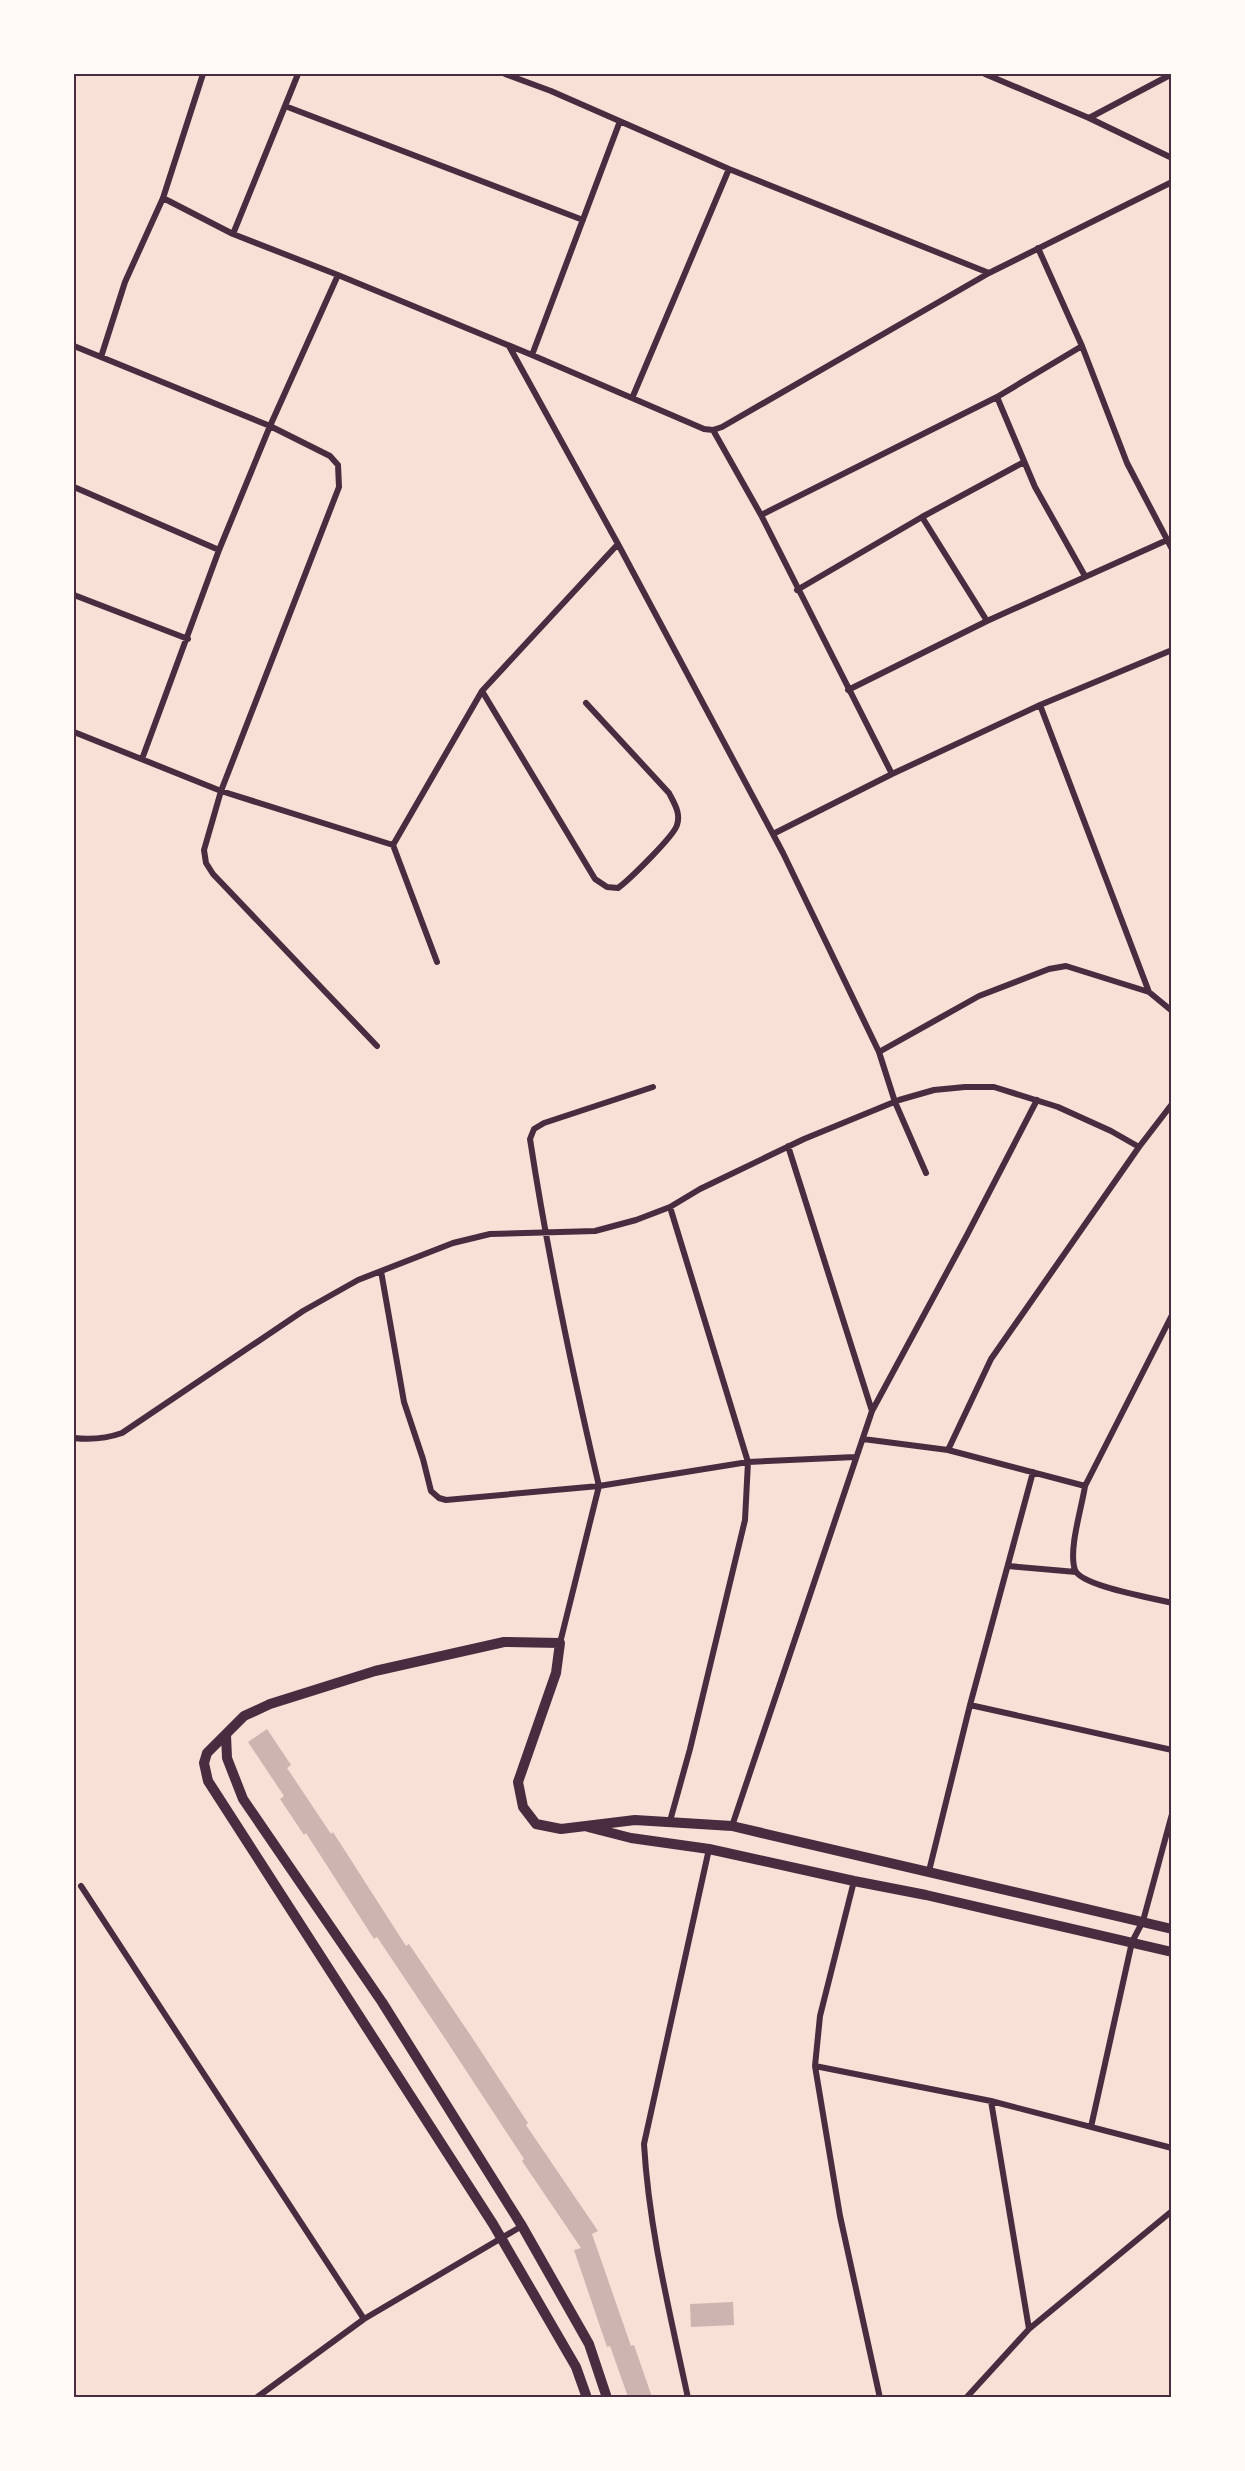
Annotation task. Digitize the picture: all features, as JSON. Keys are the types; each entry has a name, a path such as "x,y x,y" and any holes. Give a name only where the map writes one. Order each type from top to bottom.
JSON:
{"street":[{"path":"101,357 125,282 163,198 203,74"},
{"path":"233,234 298,74"},
{"path":"505,74 729,169 989,273"},
{"path":"985,74 1089,118 1172,158"},
{"path":"1089,118 1172,74"},
{"path":"285,106 583,220"},
{"path":"532,355 620,121"},
{"path":"633,396 729,169"},
{"path":"163,198 233,234 338,274 633,396 704,429 713,430 989,273 1172,182"},
{"path":"1038,248 1082,346 1127,463 1172,549"},
{"path":"142,759 219,550 270,426 338,274"},
{"path":"508,345 618,544 773,834 879,1052 895,1102 926,1173"},
{"path":"74,346 270,426 330,456 338,465 339,487 221,791 204,850 206,863 213,874 377,1046"},
{"path":"761,515 998,397 1082,346"},
{"path":"998,397 1035,487 1085,576"},
{"path":"713,430 761,515 892,774"},
{"path":"797,590 922,517 1024,462"},
{"path":"74,487 219,550"},
{"path":"922,517 987,621"},
{"path":"848,690 987,621 1166,541"},
{"path":"393,845 482,691 618,544"},
{"path":"74,594 188,639"},
{"path":"773,834 892,774 1040,705 1172,650"},
{"path":"482,691 595,879 607,887 618,888 631,878 677,826 678,810 669,793 586,703"},
{"path":"1040,705 1149,992"},
{"path":"74,732 221,791 393,845"},
{"path":"393,845 437,962"},
{"path":"879,1052 979,996 1049,969 1066,966 1149,992 1172,1011"},
{"path":"653,1087 544,1123 534,1129 530,1140 544,1232 570,1365 599,1486 560,1643 556,1673 518,1782 523,1807 536,1824 561,1829 635,1820 732,1826 1172,1929"},
{"path":"74,1438 91,1440 122,1433 303,1311 358,1280 453,1243 490,1234 595,1231 636,1220 670,1207 700,1189 788,1146 895,1102 934,1090 994,1087 1037,1100 1111,1131 1138,1147"},
{"path":"732,1826 872,1411 1037,1100"},
{"path":"948,1450 991,1359 1138,1147 1172,1104"},
{"path":"788,1146 872,1411"},
{"path":"670,1207 748,1462 745,1520 690,1749 670,1821"},
{"path":"381,1271 404,1402 423,1458 431,1491 439,1498 446,1500 599,1486 748,1462 855,1457"},
{"path":"1172,1315 1085,1486 1073,1555 1076,1572 1083,1579 1098,1585 1172,1603"},
{"path":"863,1438 948,1450 1085,1486"},
{"path":"930,1871 970,1705 1034,1472"},
{"path":"1008,1566 1076,1572"},
{"path":"560,1643 504,1642 375,1671 270,1704 244,1716 207,1753 204,1763 208,1781 502,2239 576,2367 587,2397"},
{"path":"970,1705 1172,1750"},
{"path":"226,1735 227,1758 243,1799 382,2002 522,2226 589,2344 607,2397"},
{"path":"1091,2127 1132,1942 1143,1922 1172,1814"},
{"path":"582,1826 632,1839 709,1849 927,1895 1172,1952"},
{"path":"688,2397 653,2235 647,2194 644,2145 709,1849"},
{"path":"854,1881 820,2016 815,2066 840,2216 880,2397"},
{"path":"81,1886 364,2319"},
{"path":"815,2066 991,2101 1172,2148"},
{"path":"991,2101 1029,2329"},
{"path":"966,2397 1029,2329 1172,2211"},
{"path":"256,2397 364,2319 522,2226"}],"building":[{"path":"267,1729 291,1765 287,1768 331,1834 333,1832 406,1946 409,1944 475,2042 528,2123 526,2125 598,2231 592,2234 631,2346 634,2345 652,2397 628,2397 610,2346 607,2347 574,2250 581,2248 377,1937 374,1939 306,1833 304,1835 280,1799 284,1796 248,1742"},
{"path":"733,2302 734,2325 691,2327 690,2304"}]}
